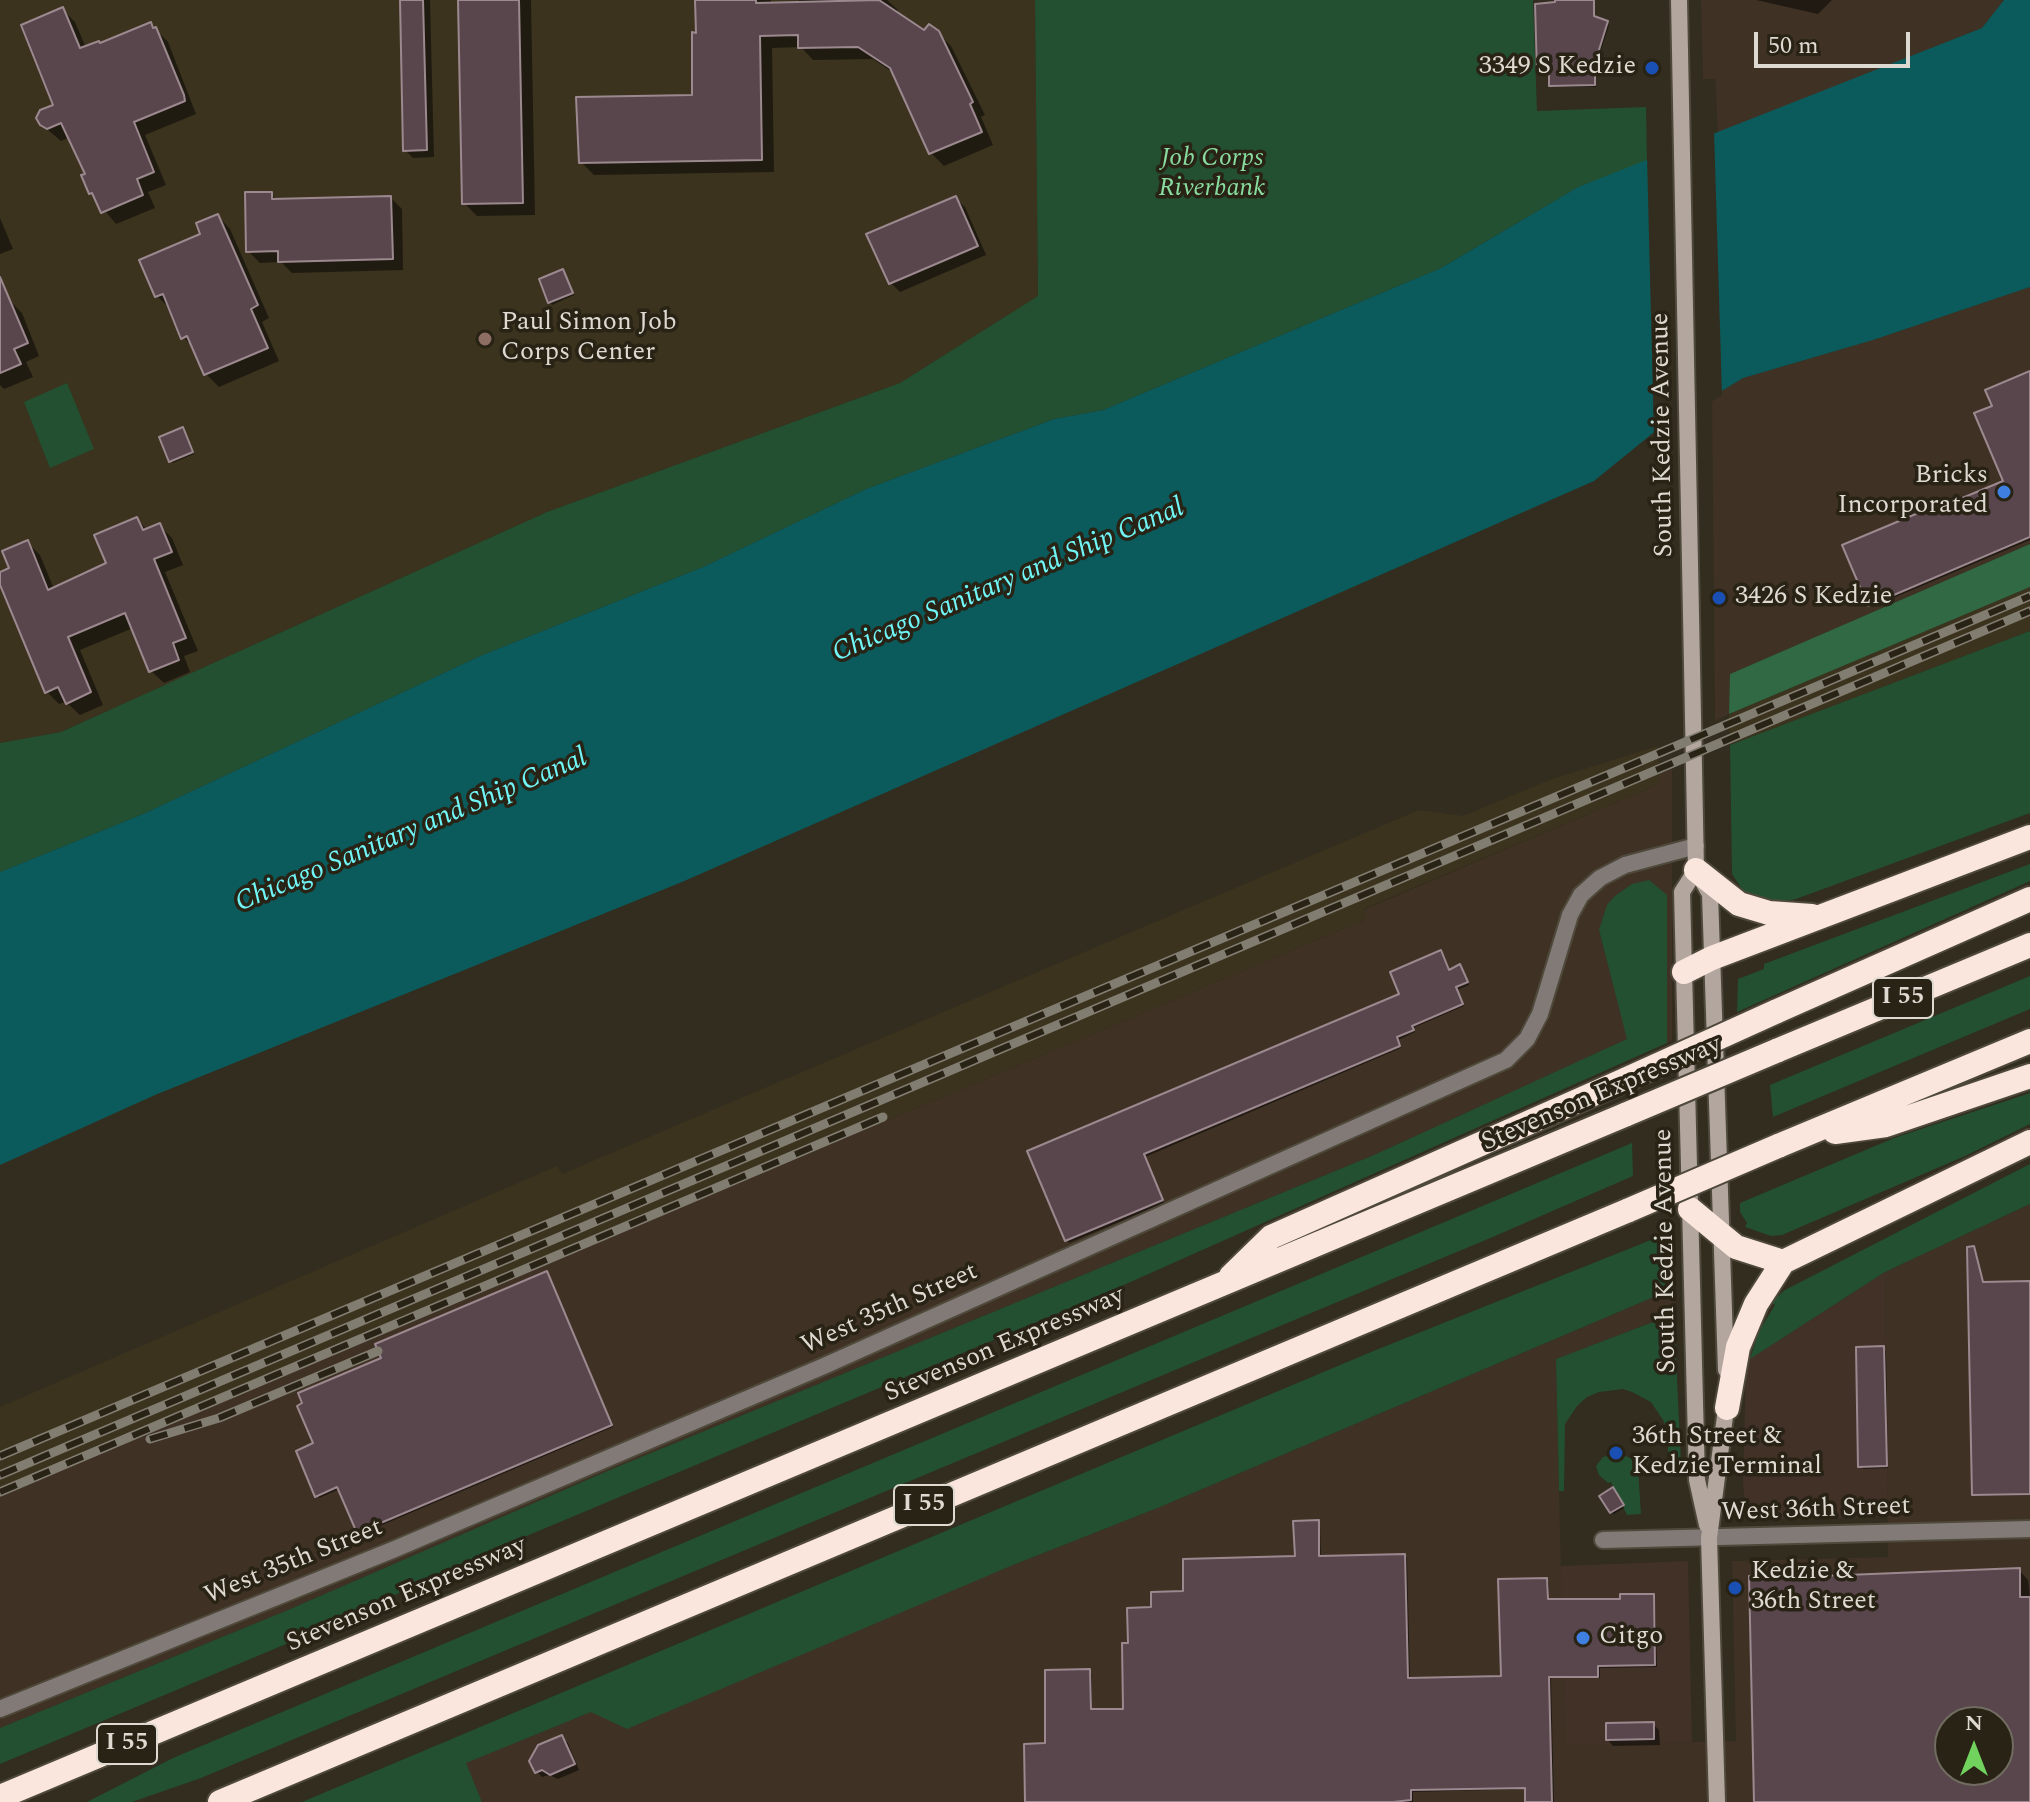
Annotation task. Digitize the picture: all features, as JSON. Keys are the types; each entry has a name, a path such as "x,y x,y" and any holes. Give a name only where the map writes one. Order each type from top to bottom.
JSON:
{"highway":[{"path":"1684,972 1712,958 2030,837"},
{"path":"1696,858 1739,904 1769,913 1818,917"},
{"path":"1221,1286 1271,1237 2030,899"},
{"name":"Stevenson Expressway","path":"0,1797 2030,945"},
{"name":"I 55","path":"220,1802 2030,1041"},
{"path":"1801,1137 1886,1125 2030,1076"},
{"path":"1727,1408 1738,1347 1756,1304 1783,1262 2030,1142"},
{"path":"1690,1209 1736,1247 1783,1262"}],"main road":[{"name":"South Kedzie Avenue","path":"1679,0 1696,858 1710,894 1727,1408 1709,1538 1717,1802"},
{"name":"South Kedzie Avenue","path":"1696,858 1682,892 1697,1480 1709,1538"}],"street":[{"name":"West 35th Street","path":"0,1709 395,1549 824,1366 1506,1060 1527,1039 1540,1014 1570,915 1581,895 1600,878 1625,865 1696,858"},
{"name":"West 36th Street","path":"1603,1540 2030,1529"}],"shaded area":[{"name":"Paul Simon Job Corps Center","path":"0,0 1035,0 1038,296 900,383 547,512 61,732 0,743"},
{"path":"1701,0 2003,1 1982,28 1718,133 1715,79 1703,79"},
{"path":"2030,287 2030,544 1730,674 1729,714 1715,721 1712,397 1743,378 1873,340"},
{"path":"2030,587 2030,631 1730,745 1729,714"},
{"path":"1658,746 1659,784 1363,909 1366,919 0,1493 0,1407 557,1166 562,1174 1419,810 1463,816 1552,779"},
{"path":"1672,769 1672,1041 1667,1043 1667,895 1599,930 1628,1039 1374,1155 612,1469 288,1610 0,1728 0,1493 1366,919 1363,910 1659,784 1659,774"},
{"path":"2030,1204 2030,1802 482,1802 465,1763 591,1712 1013,1565 1160,1507 1675,1288 1674,1314 1556,1359 1565,1745 1736,1741 1732,1561 1888,1557 1885,1272"},
{"path":"1885,1272 1888,1517 1767,1519 1753,1513 1745,1502 1743,1486 1746,1361"},
{"path":"1688,1561 1692,1742 1565,1746 1560,1566"}],"green space":[{"name":"Job Corps Riverbank","path":"1035,0 1533,0 1537,111 1646,107 1647,161 1578,187 1441,268 1103,410 1054,419 866,489 703,567 480,656 143,814 0,872 0,743 61,732 547,512 900,383 1038,296"},
{"path":"67,383 94,449 50,468 24,402"},
{"path":"2030,544 2030,587 1729,714 1730,674"},
{"path":"2030,631 2030,813 1796,899 1781,902 1754,900 1744,892 1732,874 1730,745"},
{"path":"2030,864 2030,881 1737,1012 1738,979 1764,969 1764,964"},
{"path":"1649,880 1667,895 1667,1043 1108,1292 467,1561 329,1626 0,1764 0,1728 288,1610 612,1469 1374,1155 1627,1039 1599,930 1607,905 1615,896 1632,884"},
{"path":"2030,976 2030,1009 1773,1117 1770,1085"},
{"path":"2030,1093 2030,1124 1965,1156 1782,1235 1771,1236 1745,1227 1747,1223 1740,1212 1740,1203 1894,1138"},
{"path":"1632,1143 1633,1176 1495,1236 201,1778 132,1802 87,1802 173,1758"},
{"path":"2030,1164 2030,1204 1885,1272 1750,1359 1759,1331 1775,1305 1771,1302 1785,1290"},
{"path":"1671,1232 1675,1288 627,1729 591,1712 466,1763 482,1802 302,1802 1371,1352"},
{"path":"1674,1314 1681,1463 1668,1463 1668,1432 1651,1402 1623,1389 1599,1392 1577,1406 1565,1424 1564,1491 1559,1491 1556,1359"},
{"path":"1619,1453 1630,1458 1638,1468 1641,1514 1627,1515 1611,1482 1599,1475 1596,1466 1603,1457"}],"water":[{"name":"Chicago Sanitary and Ship Canal","path":"2004,0 2030,0 2030,287 1873,340 1743,378 1653,433 1594,481 682,882 155,1095 0,1165 0,872 143,814 480,656 703,567 866,489 1054,419 1103,410 1441,268 1578,187 1982,28"}],"pier":[{"path":"1714,130 1722,395 1654,438 1647,156"}],"building":[{"path":"400,0 423,0 427,150 403,151"},
{"path":"458,0 519,0 523,203 462,204"},
{"path":"695,0 756,0 756,3 879,0 924,30 929,24 939,31 973,102 970,104 982,132 929,154 890,68 858,47 798,48 798,35 760,36 762,160 579,163 576,97 692,95"},
{"path":"1555,0 1594,0 1594,16 1608,21 1595,63 1595,85 1549,86 1549,72 1537,73 1535,4"},
{"path":"63,7 80,48 151,22 153,28 156,27 184,95 185,101 134,122 154,172 137,179 143,195 101,213 92,193 89,194 81,175 85,174 61,123 47,129 36,118 40,110 53,105 21,25"},
{"path":"245,192 272,192 272,199 391,196 393,259 278,262 278,251 246,252"},
{"path":"956,196 978,246 889,284 866,234"},
{"path":"218,214 258,305 251,309 268,348 204,375 187,336 181,339 163,294 155,297 139,260 200,234 196,223"},
{"path":"563,269 573,293 548,303 539,279"},
{"path":"0,277 28,343 14,349 21,364 0,373"},
{"name":"Bricks Incorporated","path":"2030,371 2030,537 1868,606 1842,545 2003,481 1974,413 1992,406 1985,390"},
{"path":"183,427 193,452 169,462 159,437"},
{"path":"137,517 143,530 160,523 172,552 154,559 186,638 173,643 179,660 149,672 125,613 68,637 91,692 66,704 58,687 45,693 0,585 0,572 9,568 2,551 28,540 48,590 106,563 94,535"},
{"path":"1441,950 1449,970 1460,964 1468,982 1456,987 1463,1004 1412,1026 1414,1030 1397,1037 1400,1046 1144,1154 1163,1200 1065,1241 1027,1151 1399,994 1390,972"},
{"path":"1974,1246 1983,1282 2030,1281 2030,1494 1972,1495 1967,1247"},
{"path":"547,1271 612,1425 357,1533 337,1487 315,1497 296,1451 313,1443 297,1406 302,1403 298,1393 381,1358 375,1344"},
{"path":"1884,1346 1887,1466 1858,1467 1856,1347"},
{"path":"1613,1487 1624,1505 1610,1513 1599,1496"},
{"path":"1319,1520 1319,1556 1405,1554 1408,1678 1501,1676 1498,1579 1547,1578 1548,1599 1620,1599 1620,1594 1654,1594 1655,1665 1598,1666 1598,1677 1549,1677 1552,1802 1525,1802 1525,1788 1411,1790 1411,1800 1393,1802 1025,1802 1024,1744 1045,1743 1045,1670 1090,1669 1091,1709 1123,1709 1122,1643 1128,1643 1127,1608 1151,1607 1151,1592 1183,1591 1183,1559 1295,1556 1293,1521"},
{"path":"2020,1568 2020,1597 2030,1597 2030,1802 1754,1802 1749,1576 1822,1570 1822,1576"},
{"path":"1654,1722 1654,1739 1606,1740 1606,1723"},
{"path":"562,1735 575,1764 550,1775 542,1770 535,1773 529,1761 538,1745"}],"railway":[{"path":"0,1456 2030,596"},
{"path":"0,1475 2030,611"},
{"path":"0,1492 883,1117"},
{"path":"150,1439 219,1418 378,1351"}],"place":[{"name":"3349 S Kedzie","path":"1652,68"},
{"name":"Paul Simon Job Corps Center","path":"485,339"},
{"name":"Bricks Incorporated","path":"2004,492"},
{"name":"3426 S Kedzie","path":"1719,598"},
{"name":"36th Street & Kedzie Terminal","path":"1616,1453"},
{"name":"Kedzie & 36th Street","path":"1735,1588"},
{"name":"Citgo","path":"1583,1638"}]}
